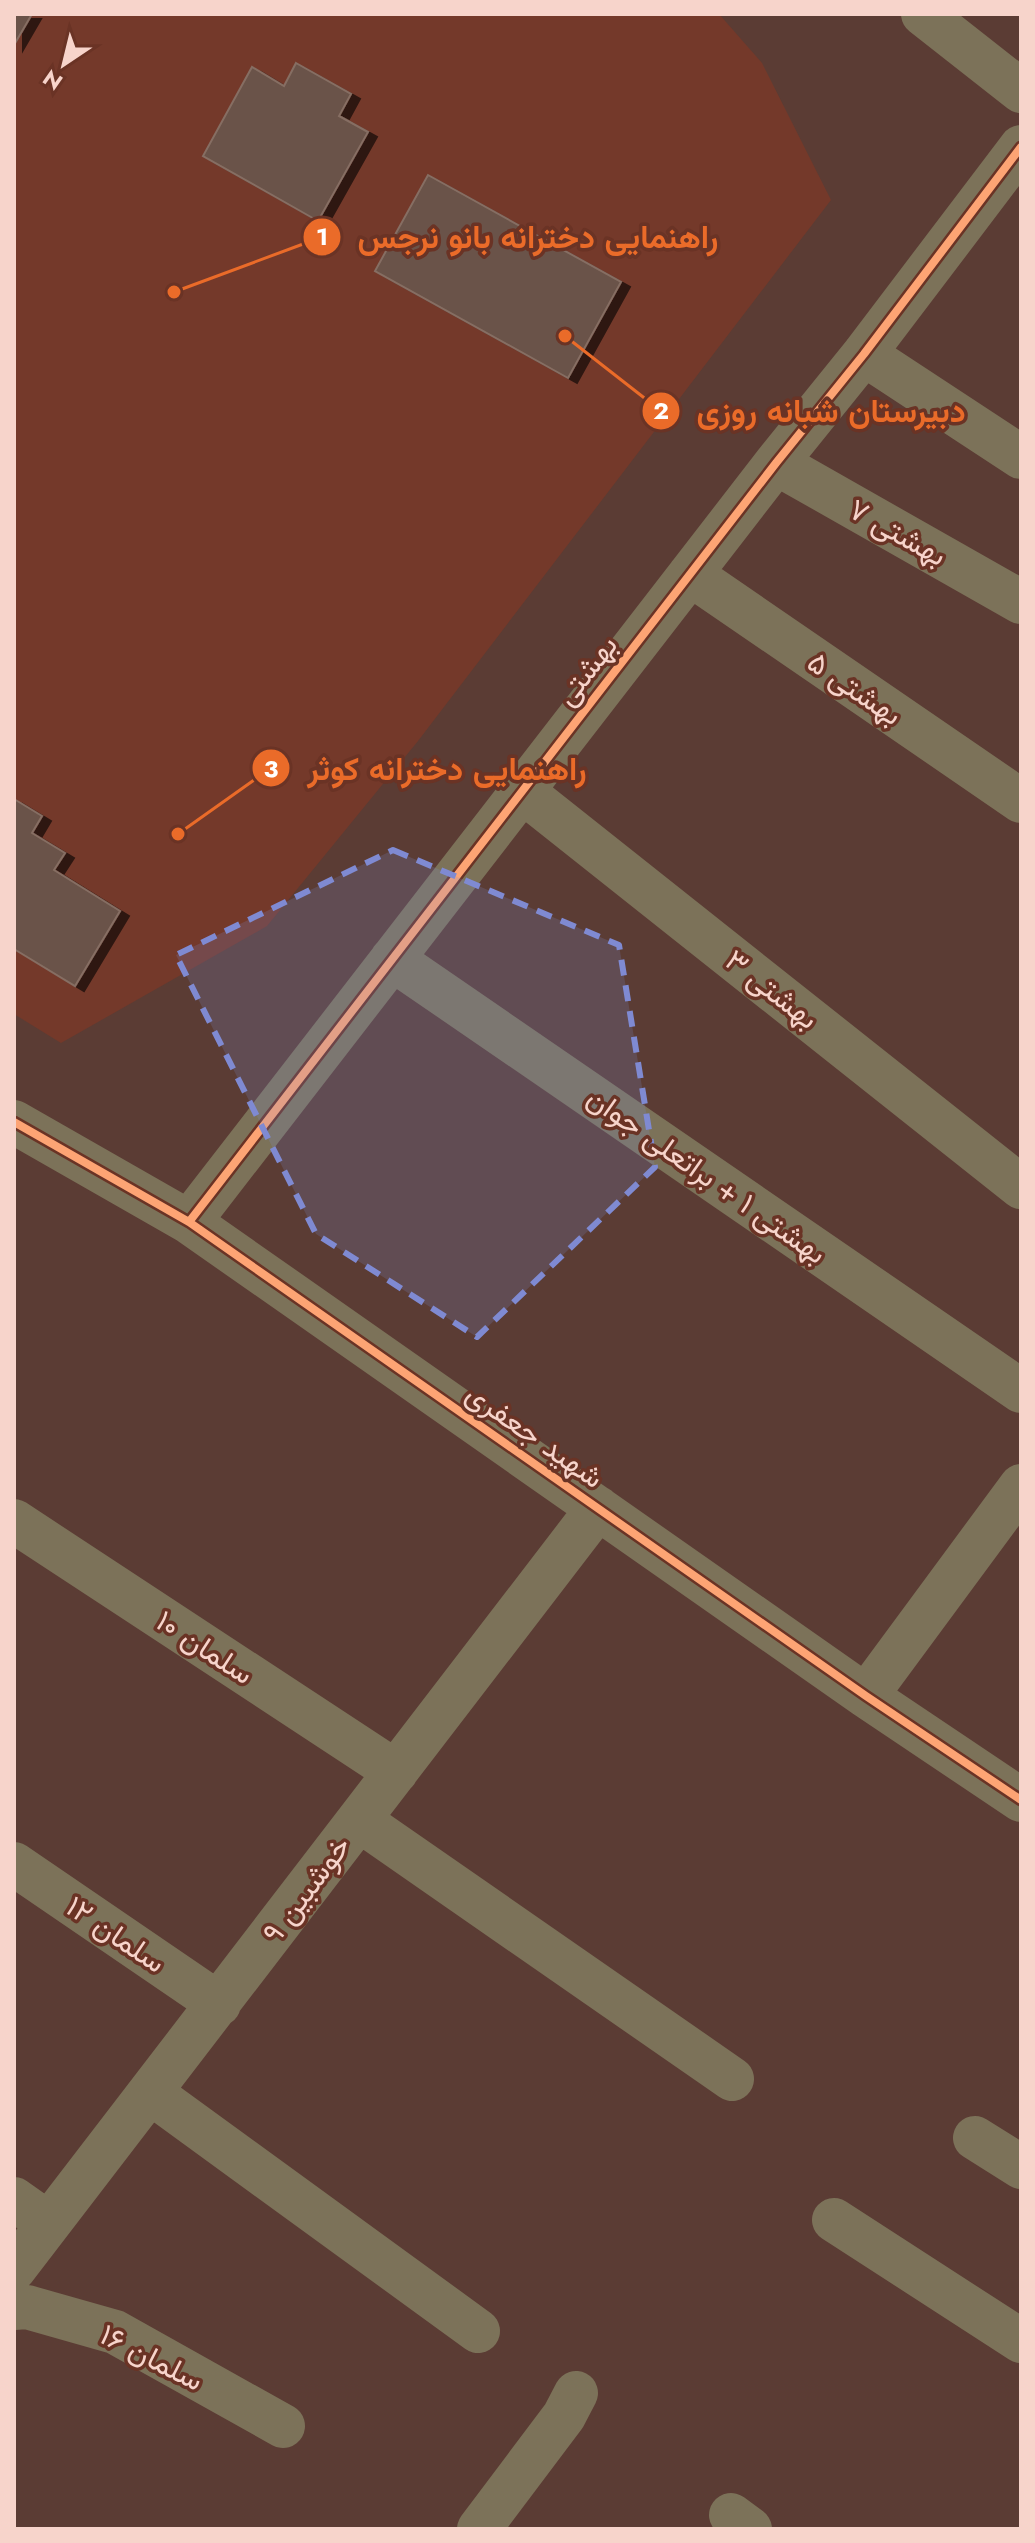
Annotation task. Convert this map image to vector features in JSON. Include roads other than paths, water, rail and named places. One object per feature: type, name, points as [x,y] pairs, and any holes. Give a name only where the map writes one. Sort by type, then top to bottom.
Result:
[{"type":"street","points":[[923,14],[1021,91]]},
{"type":"street","name":"بهشتی","points":[[189,1222],[776,463],[864,354],[1021,147]]},
{"type":"street","points":[[864,354],[1021,457]]},
{"type":"street","name":"بهشتی ۷","points":[[776,463],[1021,602]]},
{"type":"street","name":"بهشتی ۵","points":[[690,574],[1021,801]]},
{"type":"street","name":"بهشتی ۳","points":[[522,791],[1021,1187]]},
{"type":"street","name":"بهشتی ۱ + براتعلی جوان","points":[[392,959],[1021,1391]]},
{"type":"street","name":"شهید جعفری","points":[[14,1122],[189,1222],[866,1696],[1021,1800]]},
{"type":"street","points":[[866,1696],[1021,1486]]},
{"type":"street","name":"خوشبین ۹","points":[[14,2269],[31,2211],[151,2093],[598,1508]]},
{"type":"street","name":"سلمان ۱۰","points":[[14,1521],[396,1772]]},
{"type":"street","points":[[359,1820],[732,2079]]},
{"type":"street","name":"سلمان ۱۲","points":[[14,1864],[219,2004]]},
{"type":"street","points":[[151,2093],[478,2331]]},
{"type":"street","points":[[975,2138],[1021,2167]]},
{"type":"street","points":[[834,2220],[1021,2341]]},
{"type":"street","name":"سلمان ۱۶","points":[[14,2308],[27,2307],[115,2332],[283,2426]]},
{"type":"street","points":[[479,2529],[564,2416],[576,2393]]},
{"type":"place","name":"راهنمایی دخترانه بانو نرجس","points":[[174,292]]},
{"type":"place","name":"دبیرستان شبانه روزی","points":[[565,336]]},
{"type":"place","name":"راهنمایی دخترانه کوثر","points":[[178,834]]}]
